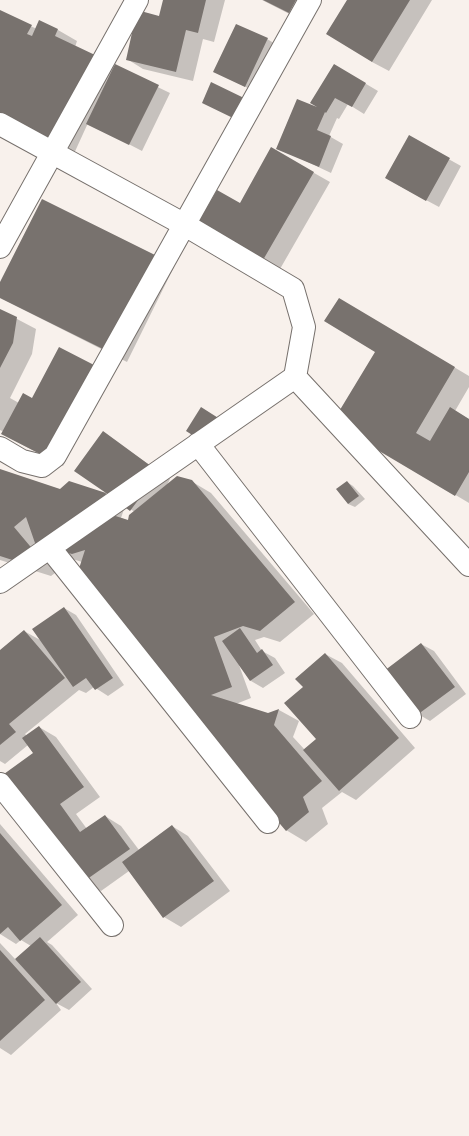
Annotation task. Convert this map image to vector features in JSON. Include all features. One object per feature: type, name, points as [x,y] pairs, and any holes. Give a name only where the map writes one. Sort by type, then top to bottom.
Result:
[{"type":"street","points":[[0,247],[137,0]]},
{"type":"street","points":[[0,448],[22,460],[42,466],[55,456],[310,0]]},
{"type":"street","points":[[0,124],[186,224],[293,289],[304,327],[295,376],[50,548],[3,576]]},
{"type":"street","points":[[295,376],[469,566]]},
{"type":"street","points":[[198,444],[410,717]]},
{"type":"street","points":[[50,548],[268,822]]},
{"type":"street","points":[[0,784],[112,925]]},
{"type":"building","points":[[163,0],[206,0],[198,33],[186,30],[176,72],[126,60],[137,10],[159,16]]},
{"type":"building","points":[[263,0],[296,0],[289,13]]},
{"type":"building","points":[[347,0],[410,0],[372,62],[326,34]]},
{"type":"building","points":[[0,10],[32,25],[27,34],[32,36],[39,20],[58,29],[55,36],[95,55],[53,147],[0,123]]},
{"type":"building","points":[[236,24],[268,38],[245,87],[213,72]]},
{"type":"building","points":[[115,64],[159,85],[129,145],[86,124]]},
{"type":"building","points":[[334,64],[366,83],[352,107],[335,98],[326,113],[325,112],[317,130],[331,136],[319,167],[276,149],[297,99],[317,107],[310,103]]},
{"type":"building","points":[[211,82],[244,98],[235,119],[202,103]]},
{"type":"building","points":[[409,135],[450,158],[426,201],[385,178]]},
{"type":"building","points":[[271,147],[314,172],[263,260],[198,223],[217,190],[240,203]]},
{"type":"building","points":[[42,199],[155,255],[107,351],[0,298],[0,282]]},
{"type":"building","points":[[339,298],[455,367],[416,433],[430,441],[450,407],[469,419],[469,472],[455,496],[332,423],[375,352],[324,321]]},
{"type":"building","points":[[0,309],[17,317],[13,343],[0,368]]},
{"type":"building","points":[[59,347],[94,365],[46,457],[1,434],[23,393],[32,398]]},
{"type":"building","points":[[201,407],[223,421],[208,445],[186,431]]},
{"type":"building","points":[[103,431],[159,472],[130,511],[74,471]]},
{"type":"building","points":[[0,469],[60,489],[69,481],[106,493],[100,511],[128,520],[129,515],[177,476],[192,480],[295,602],[260,631],[243,626],[214,637],[232,687],[211,695],[268,713],[279,709],[274,725],[322,781],[303,797],[309,812],[286,831],[75,581],[85,550],[72,554],[35,543],[26,517],[14,527],[40,558],[31,566],[0,556]]},
{"type":"building","points":[[347,481],[359,496],[348,504],[336,489]]},
{"type":"building","points":[[64,607],[113,678],[95,690],[86,678],[73,687],[32,629]]},
{"type":"building","points":[[240,628],[257,653],[262,649],[273,665],[250,681],[222,641]]},
{"type":"building","points":[[24,630],[65,678],[9,724],[16,732],[0,745],[0,650]]},
{"type":"building","points":[[421,643],[455,687],[417,715],[384,671]]},
{"type":"building","points":[[325,653],[399,738],[339,791],[303,750],[316,739],[284,703],[303,687],[295,679]]},
{"type":"building","points":[[39,726],[84,787],[60,804],[80,832],[105,815],[130,849],[83,882],[4,774],[33,753],[22,738]]},
{"type":"building","points":[[172,825],[214,881],[163,918],[122,862]]},
{"type":"building","points":[[0,833],[62,905],[20,941],[8,927],[0,934]]},
{"type":"building","points":[[40,937],[81,982],[56,1004],[15,959]]},
{"type":"building","points":[[0,950],[45,1000],[0,1041]]}]
